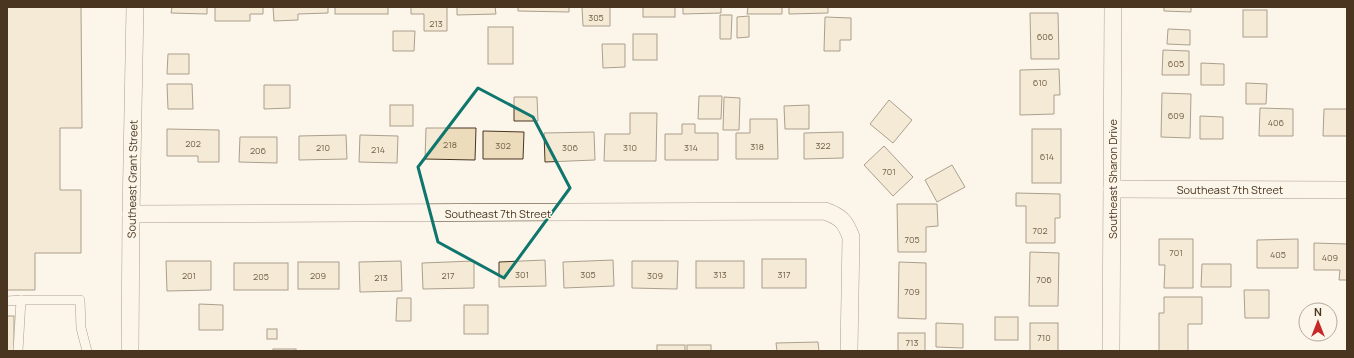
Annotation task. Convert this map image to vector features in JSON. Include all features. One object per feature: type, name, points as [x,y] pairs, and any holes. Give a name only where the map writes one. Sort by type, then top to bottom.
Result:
[{"type":"street","name":"Southeast Grant Street","points":[[130,351],[135,7]]},
{"type":"street","name":"Southeast Sharon Drive","points":[[1111,351],[1113,7]]},
{"type":"street","name":"Southeast 7th Street","points":[[1112,189],[1347,190]]},
{"type":"street","name":"Southeast 7th Street","points":[[131,214],[825,210],[837,215],[846,224],[851,237],[849,351]]},
{"type":"lane","points":[[18,351],[21,300]]},
{"type":"lane","points":[[7,301],[80,300],[80,328],[87,351]]},
{"type":"highlighted area","points":[[478,88],[533,117],[570,188],[504,278],[438,242],[418,167]]},
{"type":"building","points":[[7,7],[81,7],[82,128],[60,128],[60,190],[81,190],[81,253],[35,253],[35,290],[7,290]]},
{"type":"building","points":[[172,7],[207,7],[207,14],[171,13]]},
{"type":"building","points":[[215,7],[263,7],[263,14],[250,14],[250,21],[215,21]]},
{"type":"building","points":[[273,7],[328,7],[328,13],[298,14],[298,20],[274,21]]},
{"type":"building","points":[[335,7],[388,7],[388,14],[335,14]]},
{"type":"building","points":[[411,7],[447,7],[447,31],[424,31],[424,14],[411,14]]},
{"type":"building","points":[[457,7],[495,7],[496,14],[457,15]]},
{"type":"building","points":[[518,7],[569,7],[569,12],[518,11]]},
{"type":"building","points":[[582,7],[610,7],[610,26],[583,26]]},
{"type":"building","points":[[643,7],[675,7],[675,17],[643,17]]},
{"type":"building","points":[[683,7],[721,7],[721,13],[683,14]]},
{"type":"building","points":[[748,7],[782,7],[782,14],[747,14]]},
{"type":"building","points":[[789,7],[828,7],[828,13],[789,14]]},
{"type":"building","points":[[1164,7],[1191,7],[1191,12],[1164,11]]},
{"type":"building","points":[[1243,10],[1267,10],[1267,37],[1243,37]]},
{"type":"building","points":[[1030,13],[1058,13],[1059,59],[1031,59]]},
{"type":"building","points":[[720,15],[732,15],[731,39],[720,39]]},
{"type":"building","points":[[749,16],[749,37],[737,38],[737,17]]},
{"type":"building","points":[[825,17],[851,18],[851,40],[840,40],[840,51],[824,51]]},
{"type":"building","points":[[488,27],[513,27],[513,64],[488,64]]},
{"type":"building","points":[[1168,29],[1190,30],[1190,45],[1167,44]]},
{"type":"building","points":[[393,31],[415,31],[414,51],[393,51]]},
{"type":"building","points":[[633,34],[657,34],[657,60],[633,60]]},
{"type":"building","points":[[602,44],[625,44],[625,67],[603,68]]},
{"type":"building","points":[[1163,50],[1189,51],[1189,75],[1162,75]]},
{"type":"building","points":[[168,54],[189,54],[189,74],[167,74]]},
{"type":"building","points":[[1201,63],[1224,64],[1224,85],[1201,85]]},
{"type":"building","points":[[1059,69],[1060,95],[1054,95],[1054,114],[1020,115],[1020,70]]},
{"type":"building","points":[[1246,83],[1267,84],[1266,104],[1246,104]]},
{"type":"building","points":[[167,84],[192,84],[193,109],[168,109]]},
{"type":"building","points":[[264,85],[290,85],[290,108],[264,109]]},
{"type":"building","points":[[1162,93],[1191,94],[1190,138],[1161,137]]},
{"type":"building","points":[[699,96],[722,96],[721,119],[698,119]]},
{"type":"building","points":[[514,97],[537,97],[538,121],[514,121]]},
{"type":"building","points":[[724,97],[740,98],[739,130],[723,130]]},
{"type":"building","points":[[889,100],[912,120],[893,143],[870,124]]},
{"type":"building","points":[[390,105],[413,105],[413,126],[390,126]]},
{"type":"building","points":[[809,105],[809,129],[785,129],[784,106]]},
{"type":"building","points":[[1260,108],[1293,109],[1293,136],[1259,136]]},
{"type":"building","points":[[1324,109],[1347,109],[1347,136],[1323,136]]},
{"type":"building","points":[[630,113],[657,113],[656,161],[604,161],[605,134],[630,134]]},
{"type":"building","points":[[1200,116],[1223,117],[1223,139],[1200,139]]},
{"type":"building","points":[[750,119],[777,119],[778,159],[736,159],[736,133],[750,133]]},
{"type":"building","points":[[682,124],[695,124],[695,133],[718,133],[718,160],[665,160],[665,134],[682,134]]},
{"type":"building","points":[[426,128],[476,128],[475,160],[425,159]]},
{"type":"building","points":[[167,129],[219,130],[219,162],[198,162],[198,156],[167,156]]},
{"type":"building","points":[[1032,129],[1061,129],[1061,183],[1032,183]]},
{"type":"building","points":[[483,131],[524,132],[523,159],[483,159]]},
{"type":"building","points":[[594,132],[595,160],[545,162],[544,133]]},
{"type":"building","points":[[843,132],[843,158],[804,159],[804,133]]},
{"type":"building","points":[[346,135],[347,159],[299,160],[299,136]]},
{"type":"building","points":[[360,135],[398,136],[397,163],[359,162]]},
{"type":"building","points":[[240,137],[277,137],[277,163],[239,162]]},
{"type":"building","points":[[884,146],[913,177],[893,196],[864,165]]},
{"type":"building","points":[[952,165],[965,187],[937,202],[925,180]]},
{"type":"building","points":[[1016,193],[1060,194],[1060,218],[1055,218],[1055,243],[1026,243],[1026,206],[1016,206]]},
{"type":"building","points":[[897,204],[937,204],[938,226],[926,227],[926,252],[898,252]]},
{"type":"building","points":[[1159,239],[1193,239],[1193,288],[1164,288],[1165,265],[1159,265]]},
{"type":"building","points":[[1298,239],[1298,268],[1257,268],[1257,240]]},
{"type":"building","points":[[1314,243],[1347,244],[1347,280],[1339,280],[1340,270],[1314,270]]},
{"type":"building","points":[[1030,252],[1059,253],[1058,306],[1029,306]]},
{"type":"building","points":[[762,259],[806,259],[806,288],[762,288]]},
{"type":"building","points":[[545,260],[546,286],[499,287],[499,262]]},
{"type":"building","points":[[613,260],[614,286],[564,288],[563,262]]},
{"type":"building","points":[[166,261],[211,261],[211,290],[167,291]]},
{"type":"building","points":[[401,261],[402,291],[360,292],[359,262]]},
{"type":"building","points":[[474,261],[474,288],[423,289],[422,263]]},
{"type":"building","points":[[632,261],[678,261],[677,289],[632,288]]},
{"type":"building","points":[[696,261],[744,261],[744,288],[696,288]]},
{"type":"building","points":[[298,262],[339,262],[339,289],[298,289]]},
{"type":"building","points":[[899,262],[926,263],[926,319],[898,318]]},
{"type":"building","points":[[234,263],[288,263],[288,290],[234,290]]},
{"type":"building","points":[[1202,264],[1231,264],[1231,287],[1201,287]]},
{"type":"building","points":[[1244,290],[1269,290],[1269,318],[1245,318]]},
{"type":"building","points":[[1164,297],[1202,297],[1202,324],[1188,324],[1188,351],[1159,351],[1159,313],[1164,313]]},
{"type":"building","points":[[397,298],[411,298],[411,321],[396,321]]},
{"type":"building","points":[[199,304],[223,305],[223,330],[199,330]]},
{"type":"building","points":[[464,305],[488,305],[488,334],[464,334]]},
{"type":"building","points":[[7,316],[14,316],[14,351],[7,351]]},
{"type":"building","points":[[995,317],[1018,317],[1018,340],[995,340]]},
{"type":"building","points":[[936,323],[963,324],[963,348],[936,347]]},
{"type":"building","points":[[1030,323],[1058,323],[1058,351],[1030,351]]},
{"type":"building","points":[[267,329],[277,329],[277,339],[267,339]]},
{"type":"building","points":[[898,333],[925,333],[925,351],[898,351]]},
{"type":"building","points":[[818,342],[819,351],[777,351],[776,343]]},
{"type":"building","points":[[657,345],[685,345],[685,351],[657,351]]},
{"type":"building","points":[[687,345],[711,345],[711,351],[687,351]]},
{"type":"building","points":[[273,349],[296,349],[296,351],[273,351]]}]
